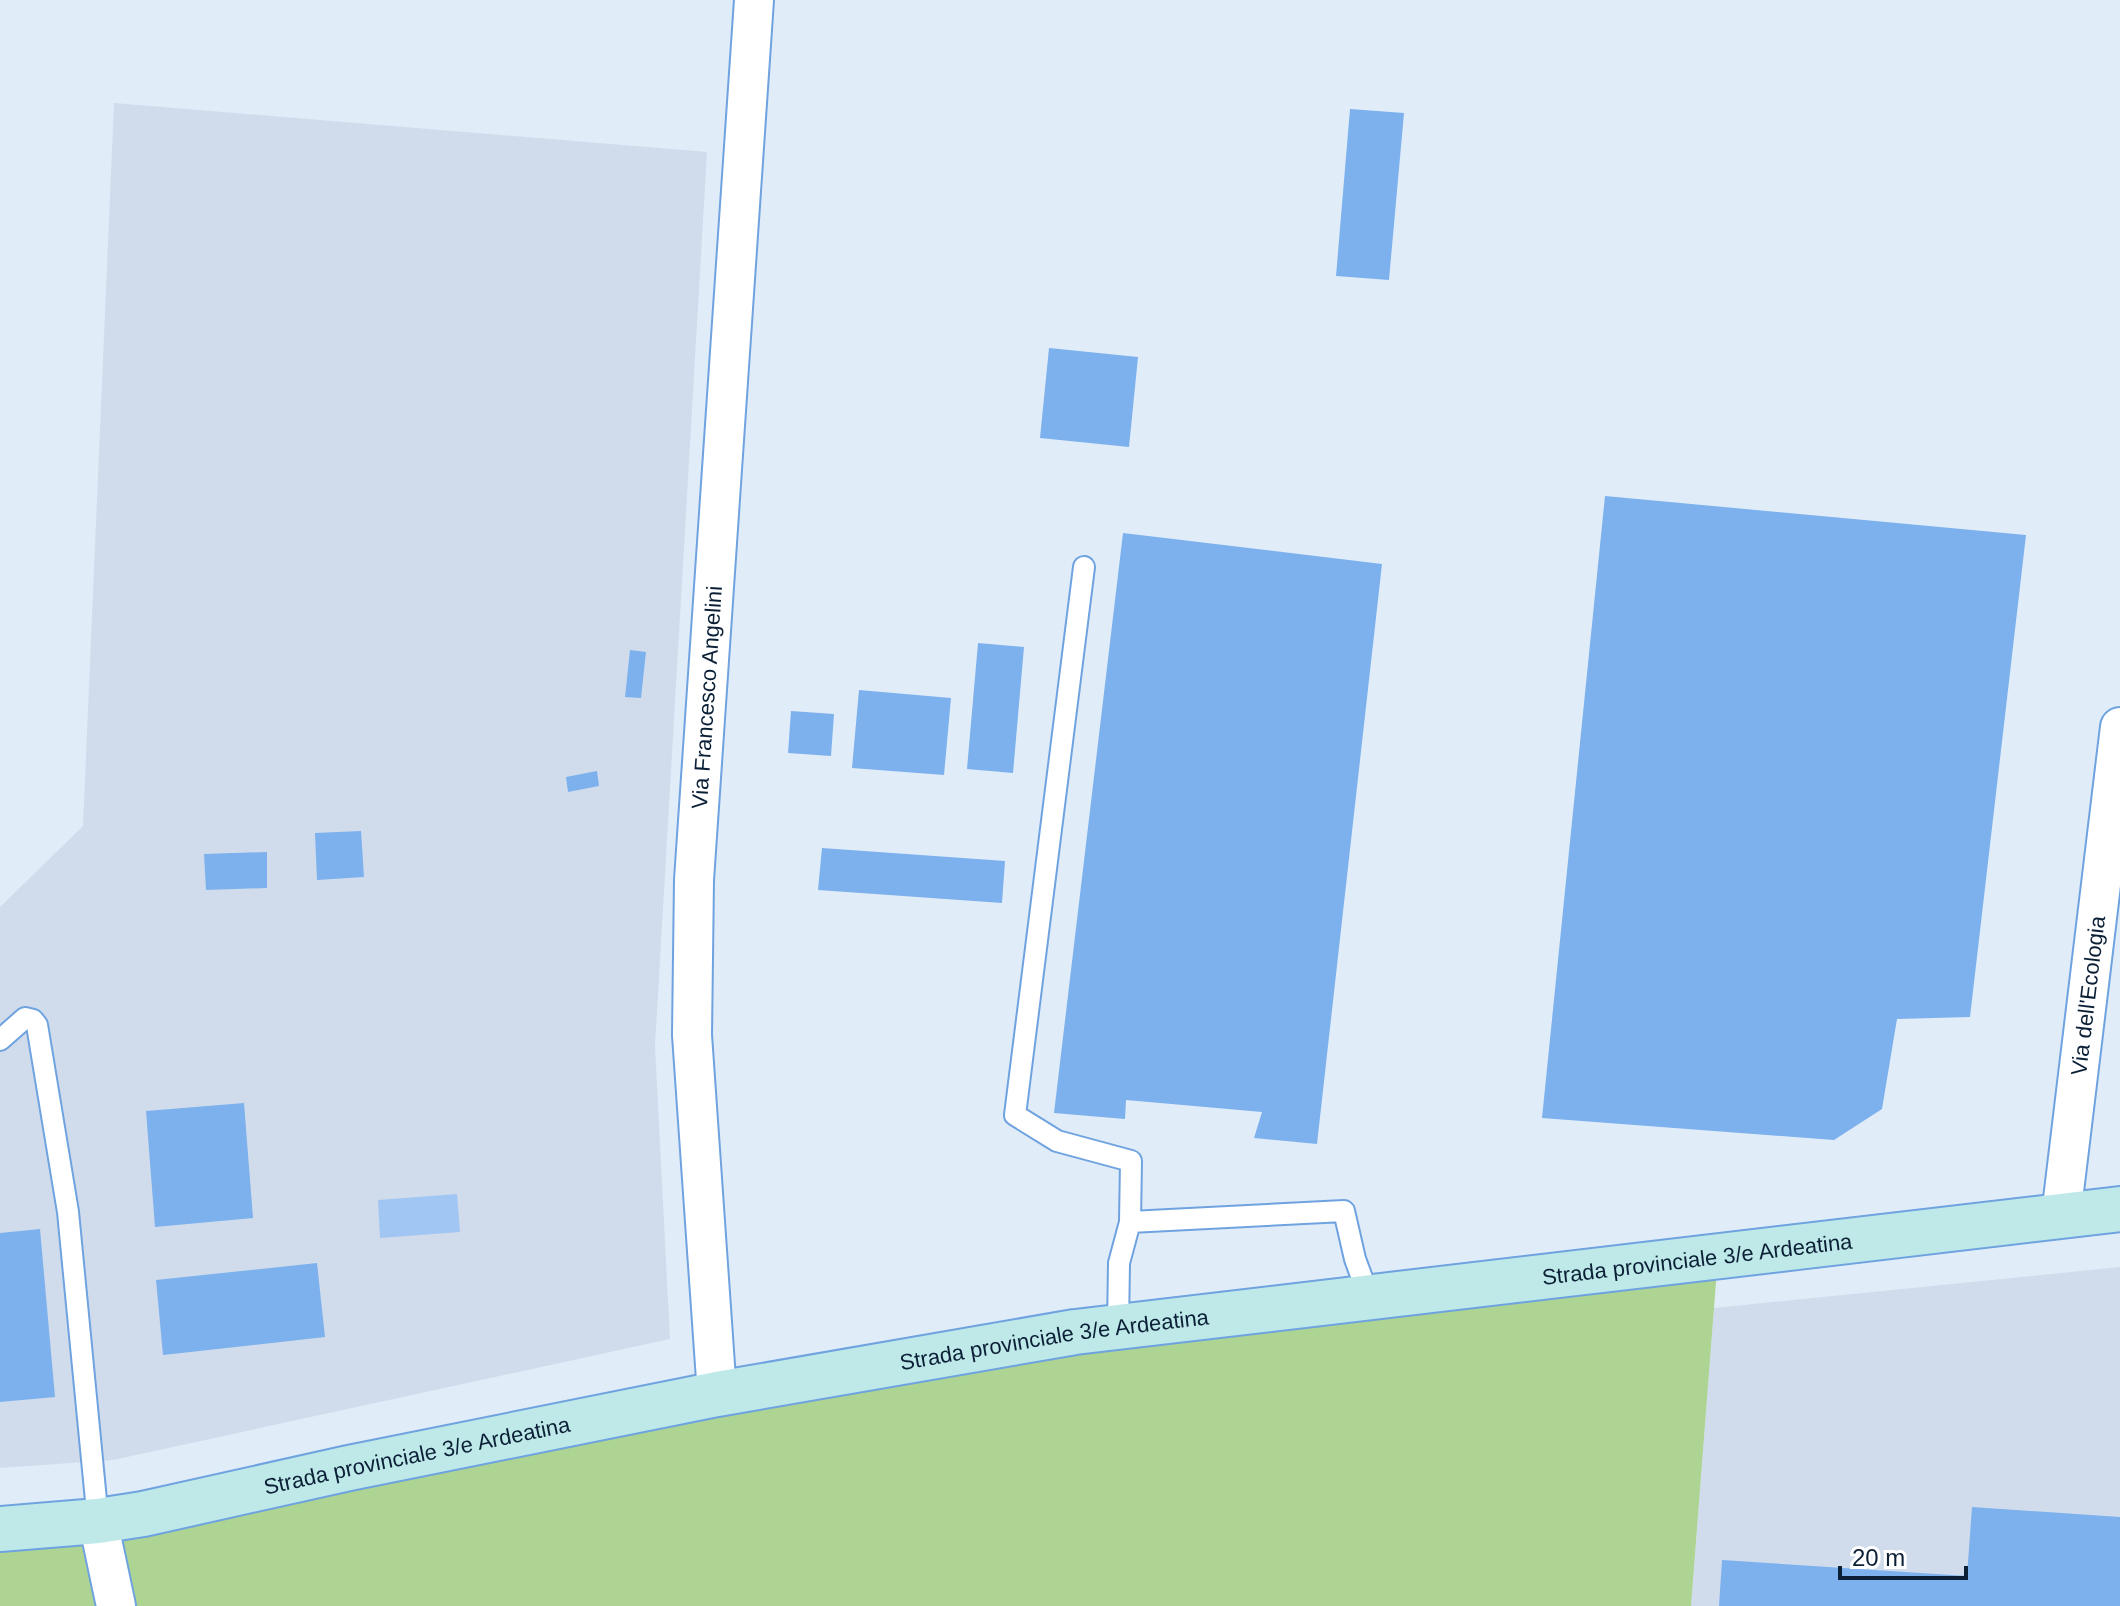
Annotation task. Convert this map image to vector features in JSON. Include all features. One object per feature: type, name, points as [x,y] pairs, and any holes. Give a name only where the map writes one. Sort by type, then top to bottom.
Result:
[{"type":"main road","name":"Strada provinciale 3/e Ardeatina","points":[[0,1529],[98,1521],[182,1506],[364,1465],[717,1394],[1118,1326],[2120,1209]]},
{"type":"street","name":"Via Francesco Angelini","points":[[717,1394],[692,1035],[694,880],[754,0]]},
{"type":"street","name":"Via dell'Ecologia","points":[[2061,1216],[2120,727]]},
{"type":"street","points":[[98,1521],[116,1606]]},
{"type":"lane","points":[[1084,567],[1015,1115],[1057,1141],[1131,1161],[1130,1222],[1119,1263],[1118,1326]]},
{"type":"lane","points":[[0,1040],[25,1018],[37,1025],[68,1212],[98,1521]]},
{"type":"lane","points":[[1130,1222],[1344,1211],[1355,1259],[1369,1297]]},
{"type":"shaded area","points":[[114,103],[707,152],[655,1046],[670,1339],[113,1460],[0,1468],[0,907],[83,826]]},
{"type":"shaded area","points":[[2120,1267],[2120,1606],[1691,1606],[1714,1308]]},
{"type":"green space","points":[[1718,1256],[1691,1606],[0,1606],[0,1529],[717,1394]]},
{"type":"water","points":[[457,1194],[460,1232],[380,1238],[378,1200]]},
{"type":"building","points":[[1350,109],[1404,113],[1389,280],[1336,276]]},
{"type":"building","points":[[1049,348],[1138,357],[1129,447],[1040,438]]},
{"type":"building","points":[[1605,496],[2026,535],[1970,1017],[1897,1019],[1882,1109],[1834,1140],[1542,1118]]},
{"type":"building","points":[[1123,533],[1382,564],[1317,1144],[1254,1138],[1262,1112],[1126,1100],[1125,1119],[1054,1113]]},
{"type":"building","points":[[978,643],[1024,647],[1013,773],[967,769]]},
{"type":"building","points":[[630,650],[646,652],[641,698],[625,697]]},
{"type":"building","points":[[859,690],[951,698],[944,775],[852,768]]},
{"type":"building","points":[[791,711],[834,714],[831,756],[788,753]]},
{"type":"building","points":[[597,771],[599,786],[568,792],[566,777]]},
{"type":"building","points":[[361,831],[364,877],[317,880],[315,833]]},
{"type":"building","points":[[822,848],[1005,861],[1002,903],[818,890]]},
{"type":"building","points":[[267,852],[267,888],[206,890],[204,854]]},
{"type":"building","points":[[244,1103],[253,1218],[155,1227],[146,1111]]},
{"type":"building","points":[[40,1229],[55,1397],[0,1402],[0,1233]]},
{"type":"building","points":[[317,1263],[325,1337],[163,1355],[156,1280]]},
{"type":"building","points":[[1972,1507],[2120,1517],[2120,1606],[1719,1606],[1722,1560],[1967,1576]]}]
